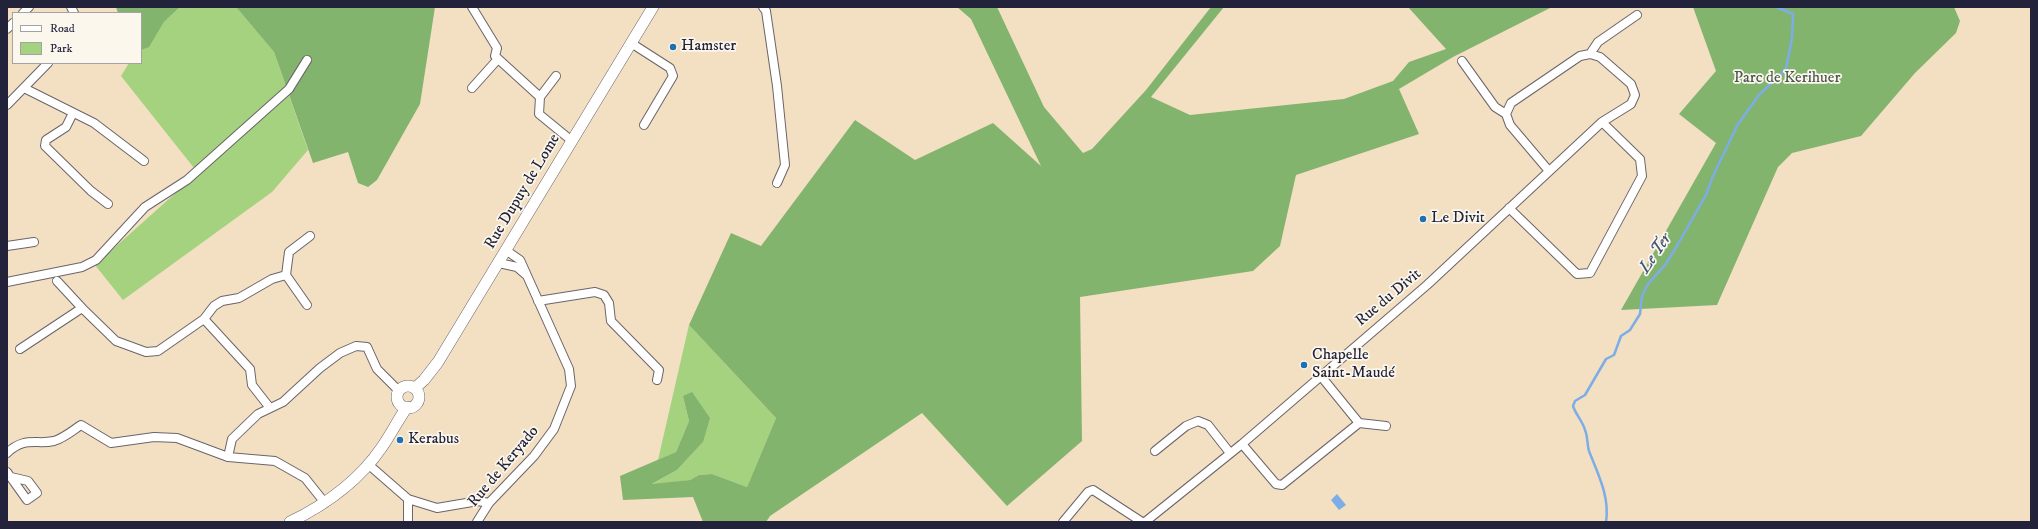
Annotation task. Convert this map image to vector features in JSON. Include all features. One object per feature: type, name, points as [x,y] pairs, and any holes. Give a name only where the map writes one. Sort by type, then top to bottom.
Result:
[{"type":"street","points":[[472,7],[497,48],[495,56],[540,96]]},
{"type":"street","name":"Rue Dupuy de Lome","points":[[415,388],[424,380],[438,362],[507,251],[653,7]]},
{"type":"street","points":[[763,7],[766,11],[777,86],[785,165],[777,183]]},
{"type":"street","points":[[1506,114],[1511,103],[1580,56],[1590,54],[1598,42],[1637,15]]},
{"type":"street","points":[[631,43],[670,68],[673,76],[644,125]]},
{"type":"street","name":"Rue du Divit","points":[[1145,522],[1242,444],[1320,375],[1427,285],[1602,122],[1631,104],[1635,95],[1631,84],[1600,57],[1590,54]]},
{"type":"street","points":[[472,88],[498,59]]},
{"type":"street","points":[[7,282],[82,267],[96,260],[144,207],[187,180],[290,89],[307,60]]},
{"type":"street","points":[[1462,61],[1495,107],[1506,114],[1510,125],[1549,171]]},
{"type":"street","points":[[7,106],[47,64]]},
{"type":"street","points":[[556,76],[540,96],[539,114],[572,141]]},
{"type":"street","points":[[24,88],[73,114],[94,123],[144,161]]},
{"type":"street","points":[[73,114],[66,127],[46,140],[45,146],[91,191],[108,204]]},
{"type":"street","points":[[1509,208],[1577,274],[1590,273],[1642,176],[1640,159],[1602,122]]},
{"type":"street","points":[[307,305],[286,275],[289,252],[310,236]]},
{"type":"street","points":[[7,246],[34,242]]},
{"type":"street","name":"Rue de Keryado","points":[[477,522],[489,503],[534,456],[554,429],[570,386],[569,369],[520,260],[507,251]]},
{"type":"street","points":[[499,263],[517,267],[526,275]]},
{"type":"street","points":[[57,281],[116,341],[146,352],[158,351],[204,319],[214,306],[222,301],[239,298],[272,279],[286,275]]},
{"type":"street","points":[[538,301],[595,292],[604,295],[609,303],[611,321],[659,370],[657,380]]},
{"type":"street","points":[[20,349],[82,308]]},
{"type":"street","points":[[204,319],[250,369],[252,385],[270,408]]},
{"type":"street","points":[[228,457],[232,439],[258,414],[283,402],[320,368],[340,353],[356,346],[367,347],[377,369],[399,392],[399,402],[407,407],[414,406],[418,401],[419,394],[415,388],[404,387],[399,392]]},
{"type":"street","points":[[1320,375],[1359,422],[1386,426]]},
{"type":"street","points":[[290,522],[325,503],[348,487],[369,465],[383,446],[407,407]]},
{"type":"street","points":[[1155,452],[1186,426],[1198,421],[1208,426],[1230,453]]},
{"type":"street","points":[[1242,444],[1276,484],[1282,485],[1359,422]]},
{"type":"street","points":[[7,453],[24,443],[53,441],[63,438],[81,425],[111,443],[154,437],[177,438],[228,457],[275,461],[305,478],[325,503]]},
{"type":"street","points":[[369,465],[408,499],[437,508],[478,501],[489,503]]},
{"type":"street","points":[[1063,522],[1088,492],[1093,490],[1142,522]]},
{"type":"street","points":[[408,499],[408,522]]},
{"type":"green space","points":[[116,7],[180,7],[164,22],[149,47],[142,50],[142,12],[118,12]]},
{"type":"green space","points":[[180,7],[236,7],[274,52],[308,150],[272,192],[123,300],[95,265],[198,173],[121,76],[128,64],[142,64],[142,50],[149,46],[164,22]]},
{"type":"green space","points":[[236,7],[435,7],[420,104],[377,180],[368,187],[358,183],[348,152],[313,163],[274,52]]},
{"type":"green space","points":[[957,7],[997,7],[1044,107],[1083,153],[1092,149],[1146,90],[1211,7],[1224,7],[1151,97],[1190,115],[1344,99],[1393,81],[1409,62],[1446,49],[1408,7],[1552,7],[1453,57],[1399,89],[1419,134],[1296,175],[1280,246],[1253,271],[1080,297],[1082,441],[1007,506],[922,413],[770,516],[766,522],[703,522],[693,497],[623,500],[620,476],[676,452],[689,421],[683,396],[692,392],[710,418],[703,442],[677,470],[652,484],[690,480],[699,475],[712,474],[747,487],[776,418],[689,325],[731,233],[761,246],[855,120],[915,160],[993,123],[1041,166],[971,19]]},
{"type":"green space","name":"Parc de Kerihuer","points":[[1693,7],[1954,7],[1960,21],[1956,33],[1915,73],[1861,136],[1792,153],[1778,167],[1717,305],[1621,310],[1716,143],[1679,114],[1716,71]]},
{"type":"green space","points":[[689,325],[776,418],[747,487],[712,474],[699,475],[690,480],[651,485],[677,470],[703,442],[683,396],[689,421],[676,452],[658,460]]},
{"type":"water","points":[[1337,494],[1346,505],[1339,510],[1331,500]]},
{"type":"waterway","name":"Le Ter","points":[[1606,522],[1607,513],[1605,495],[1589,451],[1587,435],[1573,406],[1575,401],[1585,395],[1606,359],[1614,355],[1621,336],[1630,330],[1640,314],[1642,296],[1648,284],[1665,265],[1706,195],[1713,176],[1738,124],[1759,95],[1786,69],[1792,38],[1793,14],[1776,7]]},
{"type":"place","name":"Hamster","points":[[673,47]]},
{"type":"place","name":"Le Divit","points":[[1423,219]]},
{"type":"place","name":"Chapelle Saint-Maudé","points":[[1304,365]]},
{"type":"place","name":"Kerabus","points":[[400,440]]}]
